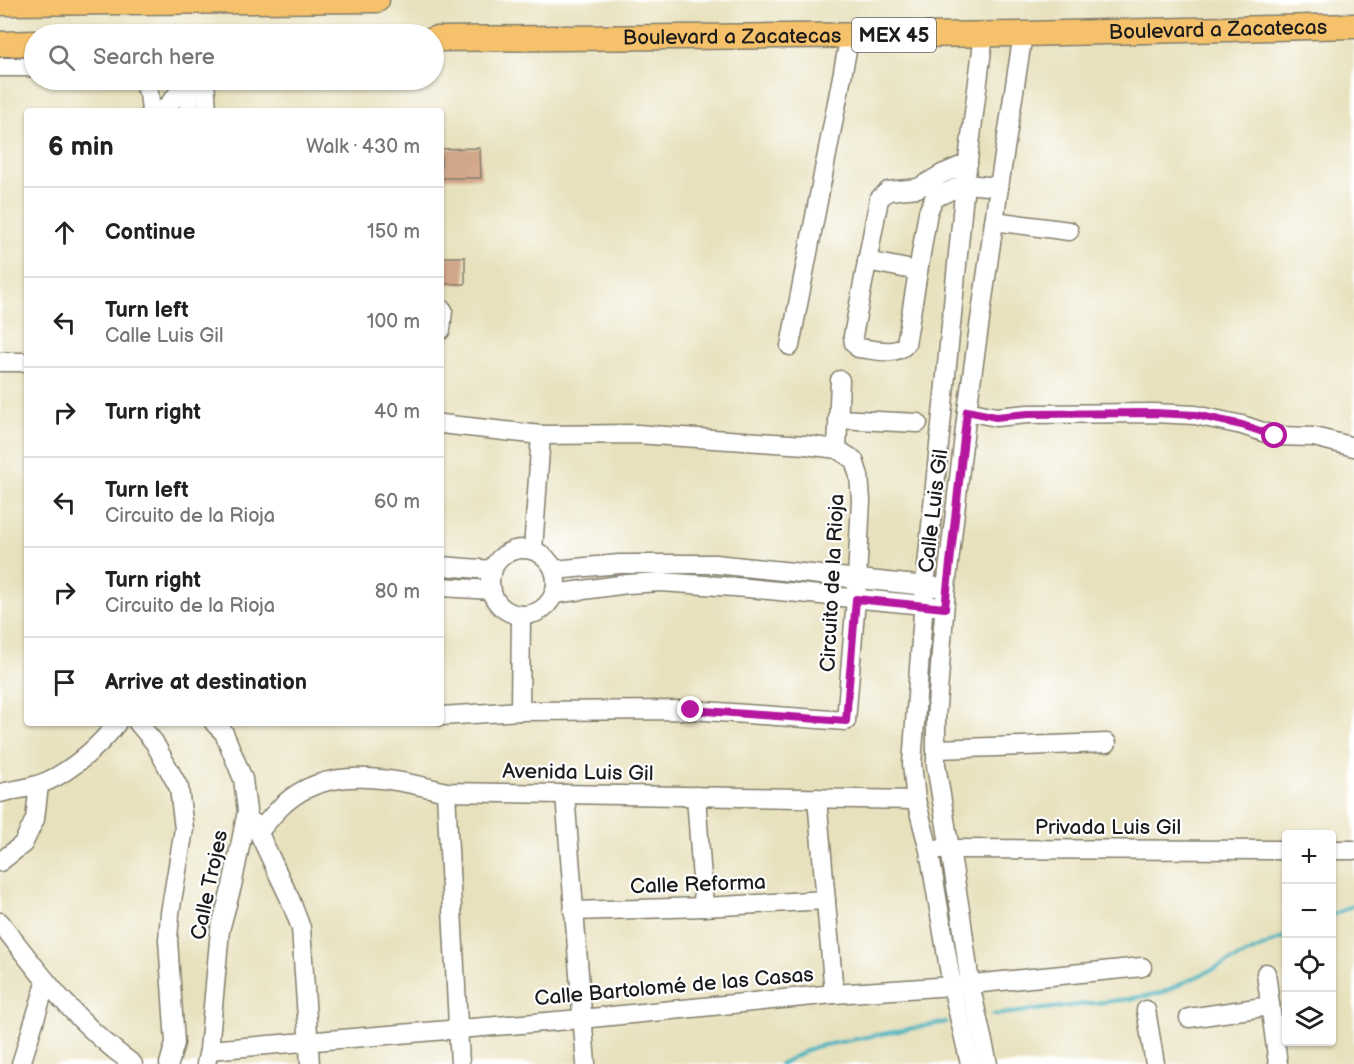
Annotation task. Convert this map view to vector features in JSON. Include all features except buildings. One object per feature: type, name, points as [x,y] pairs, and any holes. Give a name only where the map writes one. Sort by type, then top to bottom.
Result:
[{"type":"main road","points":[[0,3],[377,0]]},
{"type":"main road","name":"Boulevard a Zacatecas","points":[[444,39],[1023,34],[1354,26]]},
{"type":"main road","points":[[0,44],[24,43]]},
{"type":"street","name":"Calle Luis Gil","points":[[970,1064],[952,986],[929,850],[916,800],[912,764],[923,605],[965,184],[984,34]]},
{"type":"street","name":"Calle Luis Gil","points":[[988,1064],[970,984],[936,765],[936,719],[946,588],[967,411],[1023,34]]},
{"type":"street","points":[[790,346],[850,36]]},
{"type":"street","points":[[0,67],[24,67]]},
{"type":"street","points":[[147,90],[151,108]]},
{"type":"street","points":[[166,108],[183,90]]},
{"type":"street","points":[[189,108],[192,90]]},
{"type":"street","points":[[198,90],[206,108]]},
{"type":"street","points":[[968,163],[918,188],[888,190],[879,199],[853,336],[858,348],[895,352],[901,350],[906,344],[927,212],[934,198],[965,184],[999,187]]},
{"type":"street","points":[[994,221],[1069,231]]},
{"type":"street","points":[[867,261],[918,271]]},
{"type":"street","points":[[0,362],[24,362]]},
{"type":"street","points":[[444,424],[541,435],[636,434],[837,449],[840,380]]},
{"type":"street","points":[[967,411],[996,417],[1028,414],[1196,415],[1242,425],[1275,436],[1314,437],[1354,447]]},
{"type":"street","points":[[838,419],[918,423]]},
{"type":"street","points":[[533,550],[541,435]]},
{"type":"street","name":"Circuito de la Rioja","points":[[444,716],[520,711],[691,710],[846,721],[861,500],[859,476],[854,460],[837,449]]},
{"type":"street","points":[[513,550],[533,550],[542,555],[554,570],[556,586],[554,594],[541,610],[521,615],[511,613],[496,600],[490,580],[493,570],[504,555],[513,550]]},
{"type":"street","points":[[554,570],[619,564],[715,564],[946,588]]},
{"type":"street","points":[[444,567],[493,570]]},
{"type":"street","points":[[554,594],[627,584],[661,582],[748,588],[945,608]]},
{"type":"street","points":[[444,587],[492,590]]},
{"type":"street","points":[[520,711],[521,615]]},
{"type":"street","points":[[0,793],[39,785],[66,770],[104,741],[115,726]]},
{"type":"street","points":[[141,726],[154,742],[179,788],[184,829],[170,913],[168,940],[175,1043],[169,1064]]},
{"type":"street","name":"Calle Trojes","points":[[207,1057],[220,930],[232,886],[247,811],[243,779],[224,733],[217,726]]},
{"type":"street","points":[[936,749],[1107,743]]},
{"type":"street","name":"Avenida Luis Gil","points":[[258,831],[284,803],[306,789],[322,783],[353,777],[380,778],[446,792],[916,800]]},
{"type":"street","points":[[0,862],[23,844],[35,819],[39,785]]},
{"type":"street","points":[[446,792],[460,1064]]},
{"type":"street","points":[[565,794],[586,1064]]},
{"type":"street","points":[[696,796],[704,907]]},
{"type":"street","points":[[817,798],[834,994]]},
{"type":"street","points":[[247,811],[290,899],[301,927],[310,1064]]},
{"type":"street","name":"Privada Luis Gil","points":[[929,850],[950,848],[1282,850]]},
{"type":"street","points":[[1336,850],[1354,850]]},
{"type":"street","name":"Calle Reforma","points":[[573,911],[826,900]]},
{"type":"street","points":[[0,922],[46,983],[109,1047],[133,1064]]},
{"type":"street","name":"Calle Bartolomé de las Casas","points":[[207,1057],[309,1041],[581,1019],[1142,967]]},
{"type":"street","points":[[1266,972],[1278,1064]]},
{"type":"street","points":[[21,1064],[46,983]]},
{"type":"street","points":[[1189,1018],[1270,1006]]},
{"type":"street","points":[[1146,1010],[1155,1064]]},
{"type":"waterway","points":[[1336,913],[1354,905]]},
{"type":"waterway","points":[[993,1015],[1161,993],[1282,938]]},
{"type":"waterway","points":[[780,1064],[814,1047],[946,1022]]},
{"type":"route","points":[[691,710],[846,721],[856,599],[945,608],[967,411],[996,417],[1028,414],[1196,415],[1242,425],[1275,436]]}]
